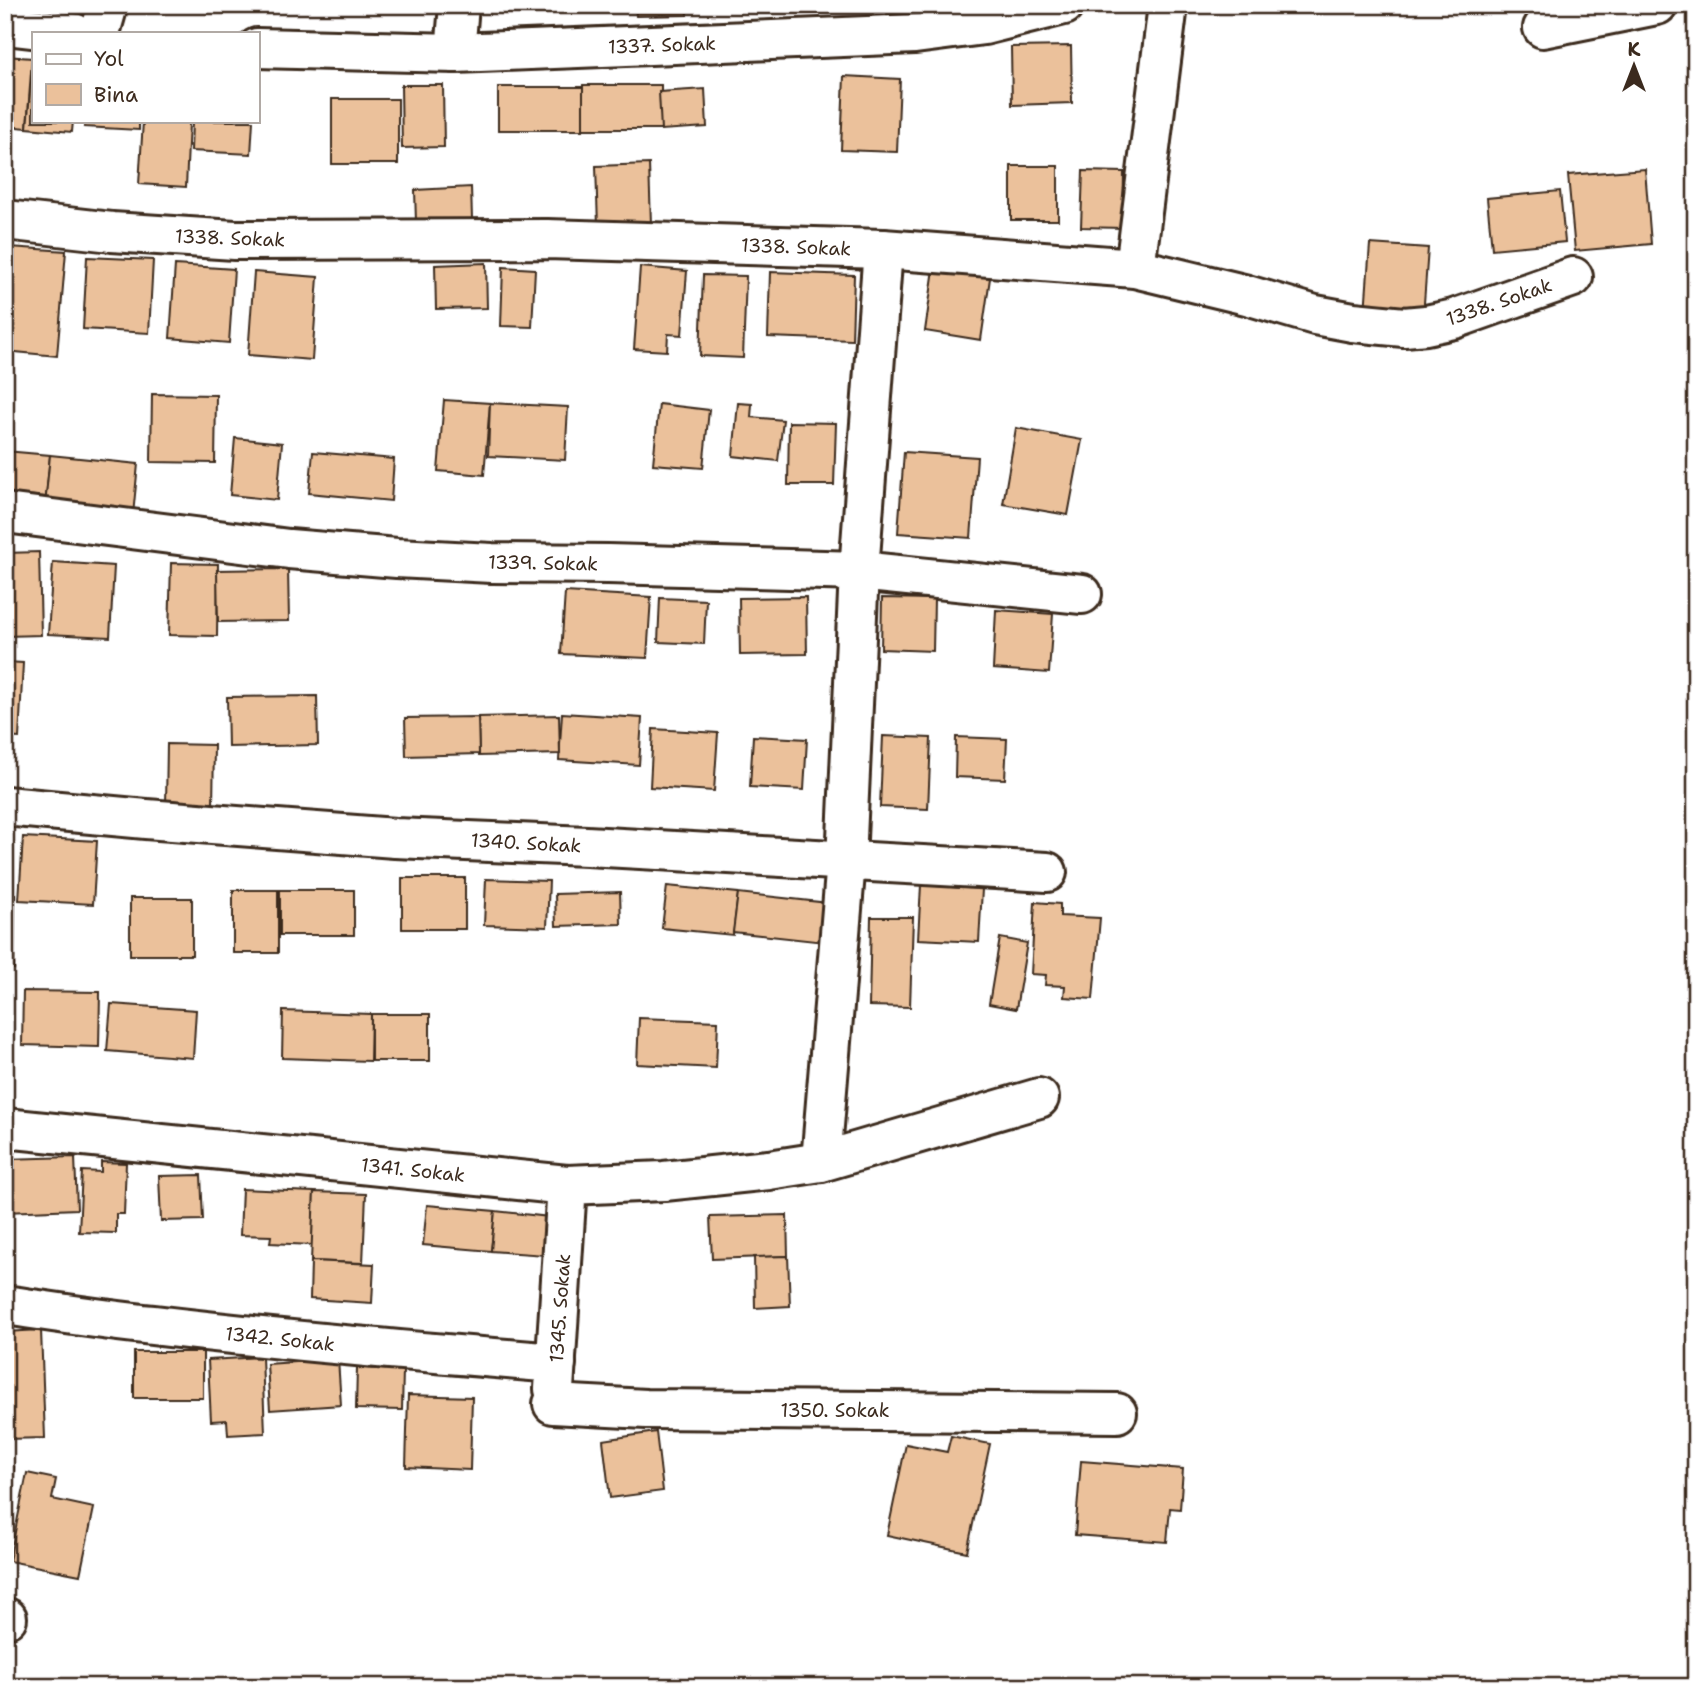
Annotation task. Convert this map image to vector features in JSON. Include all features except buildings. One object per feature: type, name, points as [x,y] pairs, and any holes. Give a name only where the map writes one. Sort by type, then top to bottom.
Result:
[{"type":"street","points":[[100,32],[108,5]]},
{"type":"street","points":[[455,53],[459,5]]},
{"type":"street","name":"1337. Sokak","points":[[259,48],[455,53],[915,34],[984,25],[1065,5]]},
{"type":"street","points":[[1135,268],[1168,5]]},
{"type":"street","points":[[1543,29],[1657,5]]},
{"type":"street","points":[[5,25],[65,32]]},
{"type":"street","name":"1338. Sokak","points":[[5,219],[112,232],[235,240],[547,239],[883,249],[1135,268],[1247,295],[1315,315],[1404,327],[1454,319],[1573,277]]},
{"type":"street","points":[[821,1162],[846,861],[859,571],[883,249]]},
{"type":"street","name":"1339. Sokak","points":[[5,513],[289,549],[397,558],[492,563],[859,571],[1082,594]]},
{"type":"street","name":"1340. Sokak","points":[[5,806],[395,838],[1047,873]]},
{"type":"street","name":"1341. Sokak","points":[[5,1128],[567,1185],[664,1181],[821,1162],[1039,1098]]},
{"type":"street","name":"1345. Sokak","points":[[552,1417],[567,1185]]},
{"type":"street","name":"1342. Sokak","points":[[5,1305],[237,1335],[556,1363]]},
{"type":"street","name":"1350. Sokak","points":[[552,1417],[646,1409],[1117,1413]]}]
